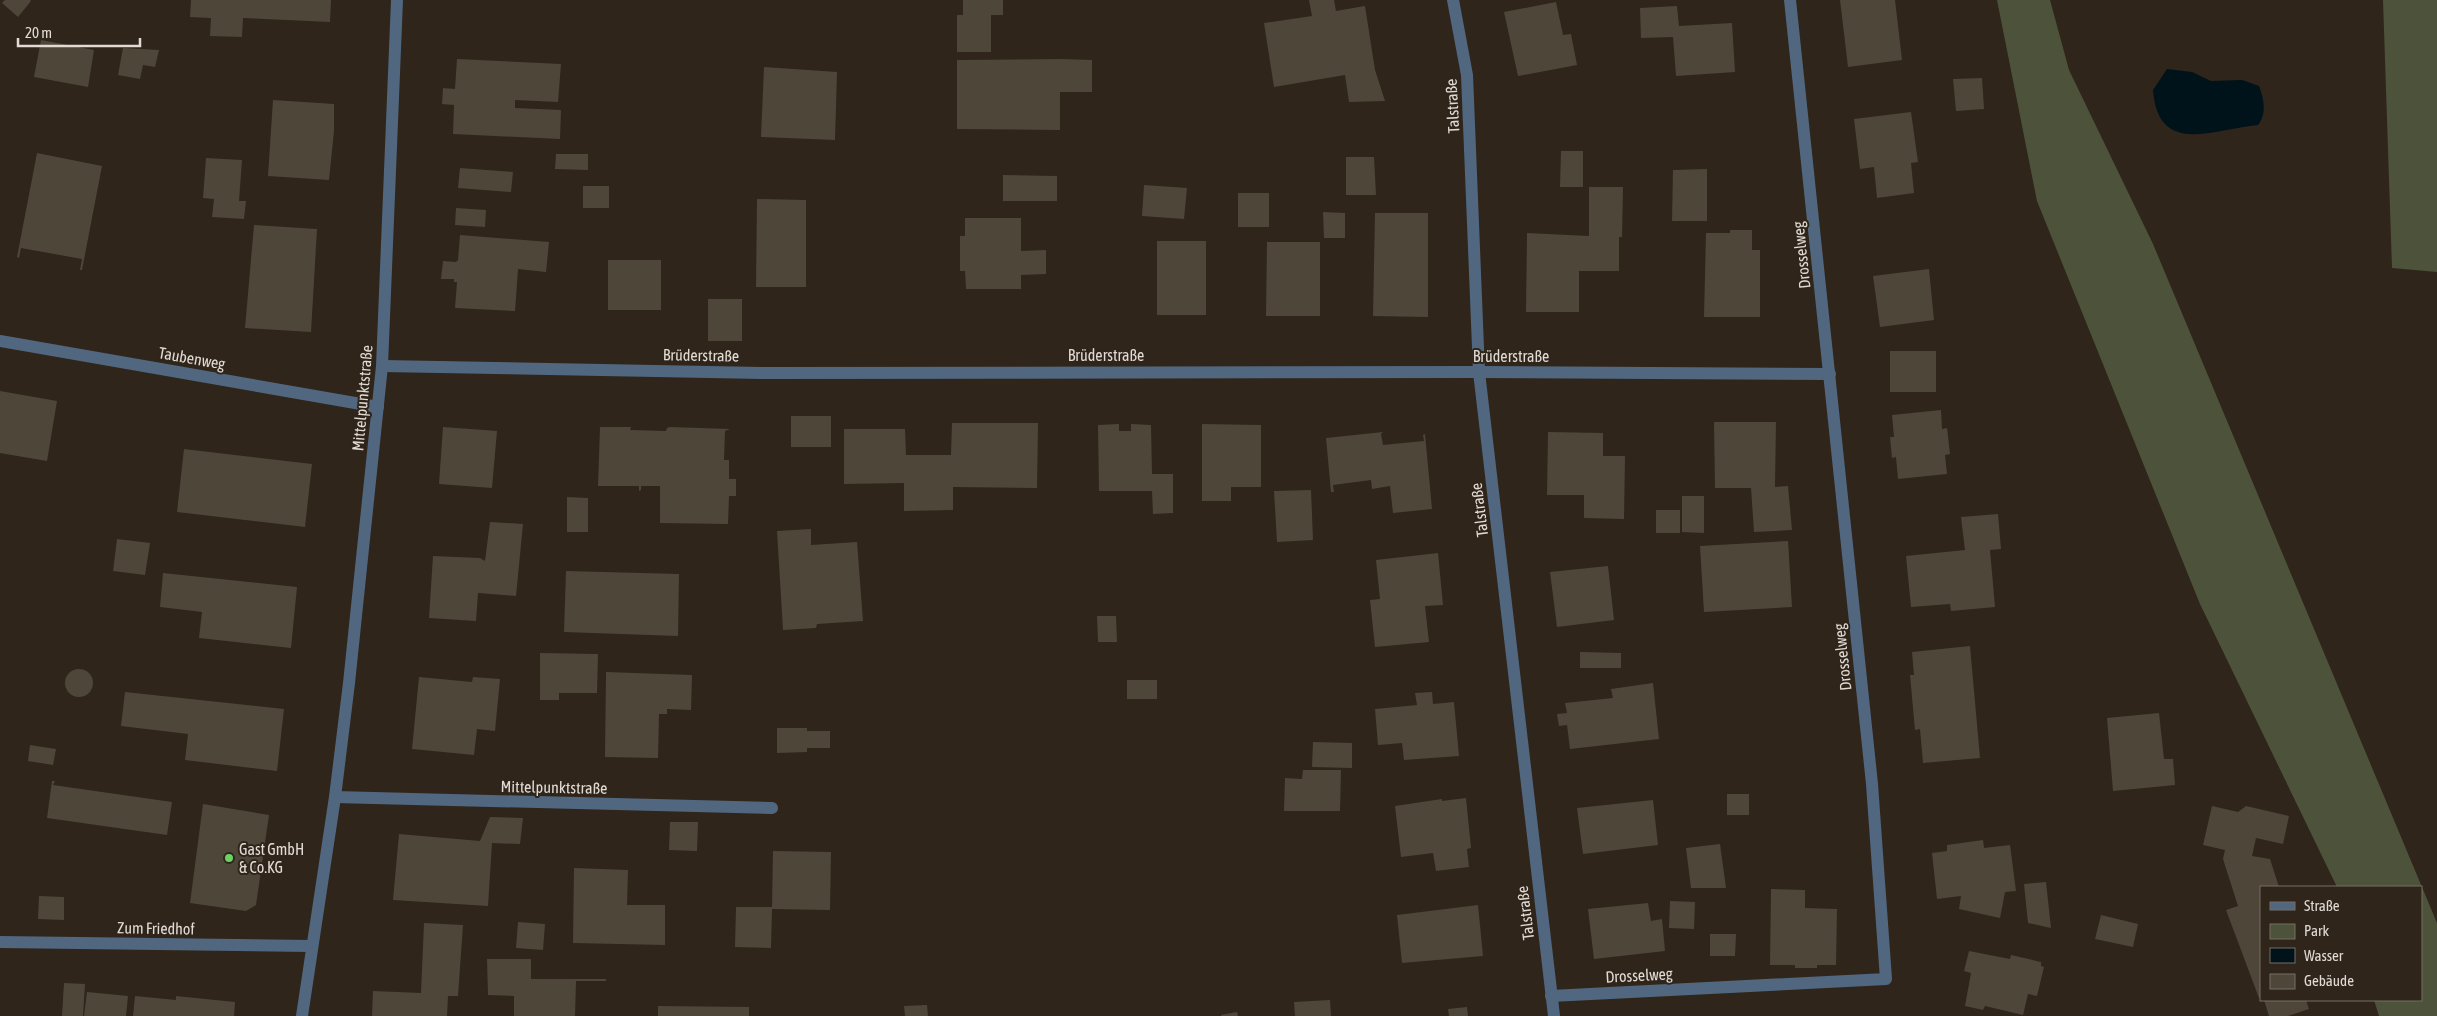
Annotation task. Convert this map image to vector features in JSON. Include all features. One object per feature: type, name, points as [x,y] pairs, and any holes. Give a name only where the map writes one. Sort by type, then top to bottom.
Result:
[{"type":"street","name":"Mittelpunktstraße","points":[[302,1016],[311,946],[335,797],[382,366],[397,0]]},
{"type":"street","name":"Talstraße","points":[[1453,0],[1467,75],[1479,372],[1554,1016]]},
{"type":"street","name":"Drosselweg","points":[[1551,996],[1886,979],[1872,784],[1790,0]]},
{"type":"street","name":"Taubenweg","points":[[0,341],[378,408]]},
{"type":"street","name":"Brüderstraße","points":[[382,366],[762,372],[1830,374]]},
{"type":"street","name":"Mittelpunktstraße","points":[[335,797],[772,808]]},
{"type":"street","name":"Zum Friedhof","points":[[0,942],[311,946]]},
{"type":"green space","points":[[1997,0],[2050,0],[2069,70],[2153,244],[2422,886],[2337,886],[2200,604],[2037,201]]},
{"type":"green space","points":[[2383,0],[2437,0],[2437,272],[2392,268]]},
{"type":"green space","points":[[2422,887],[2437,923],[2437,1016],[2379,1016],[2374,1001],[2422,1001]]},
{"type":"water","points":[[2167,69],[2192,72],[2211,81],[2242,80],[2259,86],[2264,106],[2261,121],[2258,125],[2207,133],[2191,134],[2177,132],[2165,124],[2157,111],[2153,90]]},
{"type":"building","points":[[5,0],[31,1],[18,17],[2,3]]},
{"type":"building","points":[[191,0],[331,0],[330,22],[243,18],[242,37],[210,36],[211,18],[190,17]]},
{"type":"building","points":[[963,0],[1003,0],[1003,15],[991,15],[991,52],[957,52],[957,15],[963,15]]},
{"type":"building","points":[[1309,0],[1334,0],[1336,11],[1365,6],[1375,70],[1385,101],[1349,102],[1345,75],[1274,87],[1264,23],[1312,16]]},
{"type":"building","points":[[1840,0],[1895,0],[1902,60],[1848,67]]},
{"type":"building","points":[[1556,2],[1563,35],[1571,34],[1577,65],[1518,76],[1504,12]]},
{"type":"building","points":[[1677,6],[1679,26],[1732,23],[1735,72],[1676,76],[1673,37],[1641,38],[1640,8]]},
{"type":"building","points":[[41,40],[94,50],[88,87],[34,77]]},
{"type":"building","points":[[123,48],[159,50],[155,67],[143,65],[140,79],[118,75]]},
{"type":"building","points":[[457,59],[561,64],[558,102],[515,100],[515,108],[561,110],[560,139],[453,134],[454,105],[442,104],[443,88],[455,89]]},
{"type":"building","points":[[957,60],[1092,60],[1092,92],[1060,92],[1060,130],[957,129]]},
{"type":"building","points":[[764,67],[837,72],[835,140],[761,137]]},
{"type":"building","points":[[1982,78],[1984,109],[1956,111],[1953,79]]},
{"type":"building","points":[[273,100],[334,104],[334,131],[329,180],[268,176]]},
{"type":"building","points":[[1911,112],[1918,162],[1911,163],[1914,193],[1877,198],[1874,167],[1860,169],[1854,119]]},
{"type":"building","points":[[1561,151],[1583,151],[1583,187],[1560,187]]},
{"type":"building","points":[[37,153],[102,166],[82,270],[80,270],[82,259],[21,248],[19,258],[17,257]]},
{"type":"building","points":[[556,154],[588,154],[588,170],[555,169]]},
{"type":"building","points":[[1346,157],[1374,157],[1376,195],[1346,195]]},
{"type":"building","points":[[206,158],[242,160],[239,201],[246,201],[244,219],[212,217],[214,199],[203,198]]},
{"type":"building","points":[[460,168],[513,172],[511,192],[458,188]]},
{"type":"building","points":[[1707,169],[1707,221],[1672,221],[1673,170]]},
{"type":"building","points":[[1003,175],[1057,176],[1057,201],[1003,201]]},
{"type":"building","points":[[1144,185],[1187,188],[1184,219],[1142,216]]},
{"type":"building","points":[[583,186],[609,186],[609,208],[583,208]]},
{"type":"building","points":[[1589,187],[1623,187],[1622,237],[1619,237],[1619,271],[1579,271],[1579,312],[1526,312],[1527,233],[1589,236]]},
{"type":"building","points":[[1238,193],[1269,193],[1269,227],[1238,227]]},
{"type":"building","points":[[757,199],[806,200],[806,287],[756,287]]},
{"type":"building","points":[[456,208],[486,210],[485,227],[455,225]]},
{"type":"building","points":[[1323,212],[1345,213],[1345,238],[1324,238]]},
{"type":"building","points":[[1375,213],[1428,213],[1428,317],[1373,316]]},
{"type":"building","points":[[965,218],[1021,218],[1021,251],[1046,250],[1046,274],[1021,275],[1021,289],[966,289],[965,271],[960,271],[960,236],[965,236]]},
{"type":"building","points":[[254,225],[317,229],[311,332],[245,328]]},
{"type":"building","points":[[1730,230],[1752,230],[1752,250],[1760,250],[1760,317],[1704,317],[1706,233],[1730,233]]},
{"type":"building","points":[[460,235],[549,242],[546,272],[518,269],[515,311],[455,308],[457,282],[454,282],[454,279],[441,279],[443,261],[456,262],[458,260]]},
{"type":"building","points":[[1157,241],[1206,241],[1206,315],[1157,315]]},
{"type":"building","points":[[1267,242],[1320,242],[1320,316],[1266,316]]},
{"type":"building","points":[[608,260],[661,260],[661,310],[608,310]]},
{"type":"building","points":[[1929,269],[1934,320],[1880,327],[1873,276]]},
{"type":"building","points":[[708,299],[742,299],[742,341],[708,341]]},
{"type":"building","points":[[1890,351],[1936,351],[1936,392],[1890,392]]},
{"type":"building","points":[[0,391],[57,401],[47,461],[0,453]]},
{"type":"building","points":[[1941,410],[1942,429],[1947,428],[1950,454],[1945,455],[1947,474],[1898,479],[1896,457],[1892,458],[1890,437],[1894,437],[1892,415]]},
{"type":"building","points":[[791,416],[831,416],[831,447],[791,447]]},
{"type":"building","points":[[1714,422],[1776,422],[1775,487],[1788,486],[1792,530],[1754,532],[1751,488],[1715,488]]},
{"type":"building","points":[[952,423],[1038,423],[1037,488],[953,487],[953,510],[904,511],[904,483],[844,484],[844,429],[905,429],[906,455],[951,455]]},
{"type":"building","points":[[1119,424],[1119,431],[1131,431],[1131,424],[1151,425],[1152,474],[1173,474],[1173,513],[1153,514],[1152,491],[1099,491],[1098,425]]},
{"type":"building","points":[[1202,424],[1261,425],[1261,487],[1231,487],[1231,501],[1202,501]]},
{"type":"building","points":[[443,427],[497,431],[492,488],[439,484]]},
{"type":"building","points":[[600,427],[631,427],[630,430],[666,431],[670,427],[730,429],[725,431],[724,460],[729,460],[729,479],[736,479],[736,496],[729,496],[728,524],[660,523],[660,486],[641,486],[639,491],[639,486],[598,486]]},
{"type":"building","points":[[1383,432],[1381,434],[1383,445],[1424,441],[1423,435],[1425,434],[1432,509],[1393,513],[1390,486],[1372,489],[1371,480],[1333,485],[1334,492],[1331,492],[1326,438]]},
{"type":"building","points":[[1548,432],[1603,433],[1603,456],[1625,456],[1624,519],[1584,518],[1584,495],[1547,495]]},
{"type":"building","points":[[184,449],[312,464],[305,527],[177,512]]},
{"type":"building","points":[[1311,490],[1313,540],[1277,542],[1274,491]]},
{"type":"building","points":[[1682,496],[1704,496],[1704,533],[1682,532]]},
{"type":"building","points":[[567,497],[588,498],[588,532],[567,532]]},
{"type":"building","points":[[1656,510],[1680,510],[1680,533],[1656,533]]},
{"type":"building","points":[[1998,514],[2001,549],[1990,550],[1995,607],[1951,611],[1950,604],[1911,607],[1906,556],[1965,550],[1961,517]]},
{"type":"building","points":[[490,522],[523,524],[516,596],[478,593],[476,621],[429,618],[433,556],[480,558],[485,561]]},
{"type":"building","points":[[811,529],[811,545],[857,542],[863,621],[817,624],[816,628],[783,630],[777,531]]},
{"type":"building","points":[[117,539],[150,543],[145,575],[113,571]]},
{"type":"building","points":[[1788,541],[1792,607],[1704,612],[1700,546]]},
{"type":"building","points":[[1438,553],[1443,605],[1425,606],[1429,642],[1375,647],[1370,600],[1380,599],[1376,560]]},
{"type":"building","points":[[1608,566],[1614,620],[1557,627],[1550,572]]},
{"type":"building","points":[[566,571],[679,574],[678,636],[564,632]]},
{"type":"building","points":[[163,573],[297,587],[291,648],[199,638],[202,612],[160,607]]},
{"type":"building","points":[[1097,616],[1116,616],[1117,642],[1098,642]]},
{"type":"building","points":[[1970,646],[1980,758],[1923,763],[1920,729],[1915,730],[1910,675],[1914,675],[1912,652]]},
{"type":"building","points":[[1580,652],[1621,653],[1621,668],[1580,668]]},
{"type":"building","points":[[540,653],[598,654],[597,693],[559,693],[559,700],[540,700]]},
{"type":"building","points":[[79,669],[89,673],[93,683],[89,693],[79,697],[69,693],[65,683],[69,673]]},
{"type":"building","points":[[606,672],[692,675],[691,710],[667,709],[667,714],[659,714],[658,758],[605,757]]},
{"type":"building","points":[[419,677],[472,682],[473,677],[500,679],[495,731],[477,729],[474,755],[412,749]]},
{"type":"building","points":[[1127,680],[1157,680],[1157,699],[1127,699]]},
{"type":"building","points":[[1653,683],[1659,739],[1570,749],[1567,725],[1559,726],[1557,714],[1567,713],[1565,703],[1613,698],[1611,689]]},
{"type":"building","points":[[125,692],[284,709],[277,771],[185,760],[188,734],[121,726]]},
{"type":"building","points":[[1432,692],[1433,704],[1454,702],[1459,756],[1404,760],[1402,743],[1378,745],[1375,709],[1417,705],[1415,693]]},
{"type":"building","points":[[2159,713],[2164,759],[2173,759],[2175,785],[2113,791],[2107,718]]},
{"type":"building","points":[[777,728],[807,728],[807,731],[830,731],[830,748],[807,748],[807,752],[777,753]]},
{"type":"building","points":[[1313,742],[1352,743],[1352,768],[1312,767]]},
{"type":"building","points":[[30,745],[56,749],[53,765],[28,761]]},
{"type":"building","points":[[1303,770],[1341,770],[1340,811],[1284,811],[1285,778],[1302,779]]},
{"type":"building","points":[[52,781],[55,781],[53,785],[172,802],[167,835],[47,818]]},
{"type":"building","points":[[1727,794],[1749,794],[1749,815],[1727,815]]},
{"type":"building","points":[[1466,798],[1471,848],[1467,849],[1469,867],[1436,871],[1433,853],[1401,857],[1395,806],[1442,799],[1442,801]]},
{"type":"building","points":[[1653,800],[1658,845],[1583,854],[1577,808]]},
{"type":"building","name":"Gast GmbH & Co.KG","points":[[203,804],[269,815],[256,905],[246,911],[190,903]]},
{"type":"building","points":[[2212,806],[2238,812],[2246,806],[2289,816],[2283,844],[2256,838],[2252,856],[2270,859],[2279,886],[2260,886],[2259,998],[2226,910],[2238,906],[2223,859],[2225,850],[2203,845]]},
{"type":"building","points":[[490,817],[523,818],[520,844],[492,843],[488,906],[393,900],[399,834],[480,841]]},
{"type":"building","points":[[670,822],[698,822],[697,851],[669,850]]},
{"type":"building","points":[[1983,840],[1984,848],[2010,845],[2016,891],[2005,892],[2000,918],[1959,909],[1961,896],[1937,899],[1932,853],[1947,851],[1947,845]]},
{"type":"building","points":[[1720,844],[1726,888],[1691,888],[1686,848]]},
{"type":"building","points":[[773,851],[831,852],[830,910],[772,909],[771,948],[735,947],[736,907],[772,907]]},
{"type":"building","points":[[574,868],[628,870],[627,905],[665,905],[665,945],[573,943]]},
{"type":"building","points":[[2046,882],[2051,928],[2028,923],[2024,884]]},
{"type":"building","points":[[1771,889],[1805,890],[1805,908],[1837,909],[1836,965],[1817,965],[1817,968],[1795,968],[1795,965],[1770,965]]},
{"type":"building","points":[[39,896],[64,897],[64,920],[38,919]]},
{"type":"building","points":[[1670,901],[1695,902],[1694,929],[1669,928]]},
{"type":"building","points":[[1648,903],[1651,921],[1662,919],[1665,951],[1594,959],[1588,909]]},
{"type":"building","points":[[1478,905],[1483,956],[1402,963],[1397,915]]},
{"type":"building","points":[[2101,915],[2138,924],[2133,947],[2095,939]]},
{"type":"building","points":[[518,922],[545,924],[543,950],[516,948]]},
{"type":"building","points":[[424,923],[463,925],[458,996],[448,996],[447,1016],[372,1016],[373,991],[421,993]]},
{"type":"building","points":[[1710,934],[1736,934],[1735,956],[1710,956]]},
{"type":"building","points":[[1969,951],[2010,959],[2011,955],[2041,962],[2041,966],[2044,967],[2037,996],[2028,994],[2023,1015],[1985,1006],[1983,1010],[1965,1006],[1971,973],[1964,971]]},
{"type":"building","points":[[487,959],[531,959],[531,979],[606,979],[606,981],[576,981],[575,1016],[514,1016],[514,996],[488,995]]},
{"type":"building","points":[[64,983],[85,984],[83,1016],[62,1016]]},
{"type":"building","points":[[87,992],[128,996],[126,1016],[84,1016]]},
{"type":"building","points":[[135,996],[176,1000],[176,996],[235,1002],[234,1016],[133,1016]]},
{"type":"building","points":[[1330,1000],[1331,1016],[1295,1016],[1294,1002]]},
{"type":"building","points":[[2264,1001],[2306,1001],[2309,1009],[2288,1016],[2269,1016]]},
{"type":"building","points":[[927,1005],[928,1016],[905,1016],[904,1006]]},
{"type":"building","points":[[658,1006],[749,1007],[749,1016],[658,1016]]},
{"type":"building","points":[[1467,1007],[1468,1016],[1449,1016],[1448,1009]]},
{"type":"building","points":[[1237,1012],[1238,1016],[1221,1016],[1221,1015]]},
{"type":"place","name":"Gast GmbH & Co.KG","points":[[229,858]]}]
